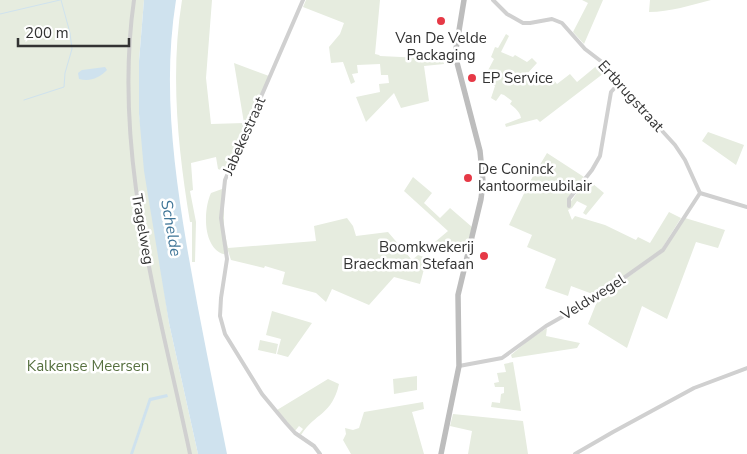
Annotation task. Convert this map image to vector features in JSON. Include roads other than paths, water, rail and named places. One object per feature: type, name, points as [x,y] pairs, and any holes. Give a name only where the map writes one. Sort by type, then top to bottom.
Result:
[{"type":"main road","points":[[441,454],[459,366],[458,295],[481,199],[483,182],[480,151],[455,56],[464,0]]},
{"type":"street","name":"Tragelweg","points":[[134,0],[129,82],[134,170],[149,265],[190,454]]},
{"type":"street","name":"Jabekestraat","points":[[303,0],[283,50],[225,180],[221,218],[227,259],[220,298],[220,316],[225,334],[262,394],[290,427],[314,446],[320,454]]},
{"type":"street","name":"Ertbrugstraat","points":[[493,0],[507,14],[523,23],[556,20],[585,49],[602,62],[675,145],[685,160],[700,193]]},
{"type":"street","points":[[569,206],[569,199],[592,170],[600,156],[611,92],[620,82]]},
{"type":"street","points":[[700,193],[747,207]]},
{"type":"street","name":"Veldwegel","points":[[459,366],[502,358],[546,326],[597,297],[663,250],[700,193]]},
{"type":"street","points":[[575,454],[688,392],[747,368]]},
{"type":"water","name":"Schelde","points":[[144,0],[176,0],[172,30],[170,91],[177,181],[191,268],[227,454],[198,454],[169,323],[144,171],[139,114],[139,61]]},
{"type":"water","points":[[105,67],[107,70],[98,77],[91,80],[79,79],[78,73],[82,70]]},
{"type":"water","points":[[167,394],[168,397],[151,401],[133,454],[130,454],[149,398]]},
{"type":"waterway","points":[[0,14],[60,0]]},
{"type":"waterway","points":[[24,100],[64,87],[65,73],[72,49],[70,33],[61,0]]},
{"type":"place","name":"Van De Velde Packaging","points":[[441,21]]},
{"type":"place","name":"EP Service","points":[[472,78]]},
{"type":"place","name":"De Coninck kantoormeubilair","points":[[468,178]]},
{"type":"place","name":"Boomkwekerij Braeckman Stefaan","points":[[484,256]]},
{"type":"park label","name":"Kalkense Meersen","points":[[88,366]]}]
